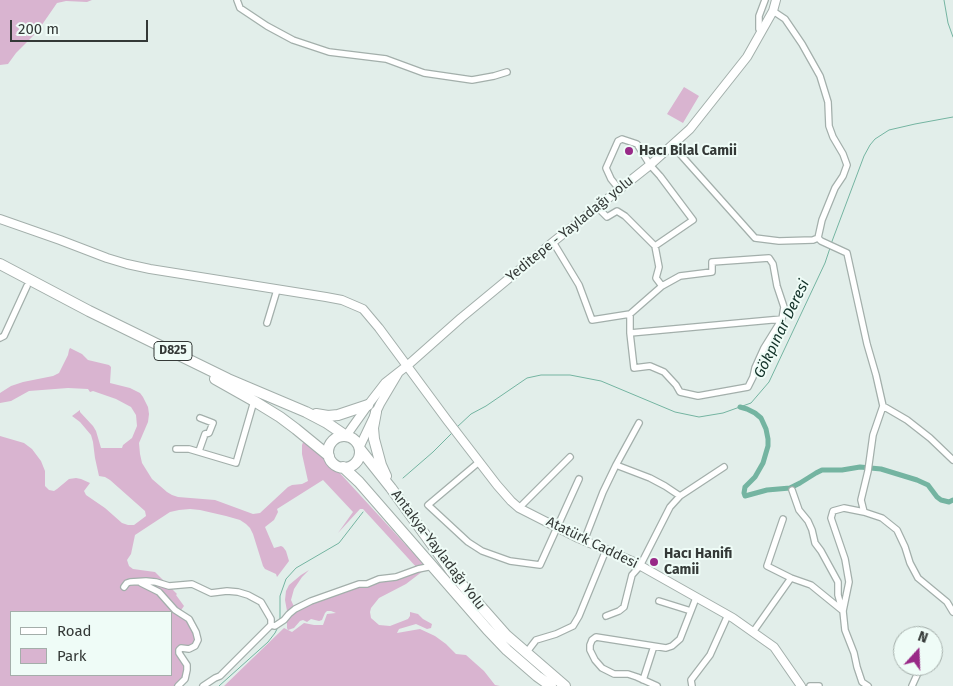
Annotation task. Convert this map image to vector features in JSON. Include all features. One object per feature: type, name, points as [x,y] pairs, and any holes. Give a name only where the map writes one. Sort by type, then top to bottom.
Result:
[{"type":"highway","name":"D825","points":[[0,264],[89,311],[228,379],[306,412],[346,436]]},
{"type":"highway","name":"D825","points":[[0,271],[86,316],[187,365],[254,401],[296,429],[329,456]]},
{"type":"highway","points":[[306,412],[321,415],[338,415],[368,404]]},
{"type":"highway","points":[[376,412],[373,428],[374,439],[381,465],[391,488]]},
{"type":"highway","points":[[340,436],[346,436],[356,441],[360,448],[360,454],[356,462],[343,467],[334,464],[329,456],[329,448],[333,441],[340,436]]},
{"type":"highway","name":"Antakya-Yayladağı Yolu","points":[[360,448],[468,592],[506,635],[565,686]]},
{"type":"highway","name":"Antakya-Yayladağı Yolu","points":[[343,467],[359,482],[507,650],[551,686]]},
{"type":"main road","name":"Yeditepe - Yayladağı yolu","points":[[346,436],[385,383],[553,242],[650,165],[690,129],[747,58],[773,11],[776,0]]},
{"type":"main road","name":"Atatürk Caddesi","points":[[0,219],[127,264],[342,300],[363,309],[408,365],[479,462],[519,508],[632,561],[728,615],[774,647],[801,686]]},
{"type":"main road","name":"Yeditepe - Yayladağı yolu","points":[[360,448],[376,412],[399,372]]},
{"type":"street","points":[[236,0],[240,8],[267,26],[293,40],[329,52],[386,59],[424,74],[472,80],[507,72]]},
{"type":"street","points":[[761,32],[759,29],[759,16],[765,0]]},
{"type":"street","points":[[773,11],[785,19],[820,76],[828,102],[829,126],[833,137],[844,154],[846,165],[843,176],[835,188],[822,220],[819,240]]},
{"type":"street","points":[[619,188],[611,179],[606,168],[618,141],[622,139],[637,144],[650,165],[693,220],[655,246]]},
{"type":"street","points":[[672,145],[755,238],[819,240],[847,252],[883,406],[873,435],[862,500],[864,512]]},
{"type":"street","points":[[595,208],[607,216],[617,211],[625,216],[655,246],[659,266],[656,278],[662,286]]},
{"type":"street","points":[[553,242],[579,285],[592,320],[630,314],[662,286],[680,276],[712,272],[712,262],[769,258],[773,264],[776,286],[784,307],[782,319],[764,348],[748,387],[698,396],[680,392],[676,384],[664,372],[650,366],[634,368],[630,314]]},
{"type":"street","points":[[0,338],[4,336],[27,286]]},
{"type":"street","points":[[267,323],[277,290]]},
{"type":"street","points":[[630,333],[782,319]]},
{"type":"street","points":[[176,449],[185,448],[199,451],[236,463],[254,401]]},
{"type":"street","points":[[883,406],[907,420],[930,438],[953,460]]},
{"type":"street","points":[[199,451],[205,434],[209,433],[213,423],[200,418]]},
{"type":"street","points":[[584,540],[603,492],[639,423]]},
{"type":"street","points":[[519,508],[570,456]]},
{"type":"street","points":[[479,462],[428,505],[468,542],[482,551],[510,561],[540,565],[579,479]]},
{"type":"street","points":[[616,465],[650,478],[680,496]]},
{"type":"street","points":[[606,616],[624,607],[632,575],[640,566],[670,507],[680,496],[724,467]]},
{"type":"street","points":[[792,490],[799,510],[808,521],[812,530],[815,543],[838,582],[838,595],[845,630],[862,682],[868,686]]},
{"type":"street","points":[[842,610],[849,582],[845,559],[831,518],[833,512],[844,508],[882,518],[897,530],[918,578],[947,602],[953,612]]},
{"type":"street","points":[[783,519],[767,566],[790,578],[811,585],[842,610]]},
{"type":"street","points":[[526,653],[536,640],[573,626],[582,611],[606,550]]},
{"type":"street","points":[[202,686],[220,676],[273,626],[284,620],[295,609],[317,598],[359,584],[396,577],[433,566]]},
{"type":"street","points":[[753,632],[790,578]]},
{"type":"street","points":[[124,587],[127,583],[134,582],[150,582],[168,586],[190,584],[196,585],[210,593],[230,591],[242,593],[262,604],[273,626]]},
{"type":"street","points":[[134,582],[147,585],[159,592],[175,610],[189,619],[198,637],[196,645],[189,649],[181,648],[179,650],[188,670],[185,679],[178,686]]},
{"type":"street","points":[[657,686],[628,674],[614,674],[602,668],[590,650],[592,640],[596,637],[666,648],[675,644],[680,639],[696,598]]},
{"type":"street","points":[[659,601],[691,611]]},
{"type":"street","points":[[692,686],[691,680],[710,655],[728,615]]},
{"type":"street","points":[[643,680],[654,646]]},
{"type":"street","points":[[810,686],[819,686]]},
{"type":"green space","points":[[0,0],[92,0],[87,2],[66,1],[57,3],[37,32],[8,64],[0,65]]},
{"type":"green space","points":[[684,87],[699,96],[683,123],[667,114]]},
{"type":"green space","points":[[70,348],[82,354],[88,360],[109,365],[111,367],[110,383],[130,388],[140,393],[148,407],[149,414],[148,422],[139,443],[142,463],[152,479],[167,492],[178,497],[215,500],[253,514],[260,513],[288,487],[308,481],[302,454],[304,440],[337,470],[427,568],[406,584],[379,598],[371,608],[371,618],[379,625],[390,626],[408,619],[410,612],[418,614],[432,624],[431,628],[427,629],[416,624],[399,629],[397,633],[420,629],[435,636],[456,654],[466,655],[484,671],[495,685],[500,686],[224,686],[284,628],[288,630],[286,591],[289,585],[309,570],[294,589],[291,600],[295,609],[311,601],[418,569],[363,509],[360,509],[338,533],[353,512],[323,480],[277,509],[278,512],[274,520],[265,527],[274,548],[283,547],[289,561],[277,577],[276,574],[265,569],[263,566],[250,528],[240,520],[200,510],[179,510],[170,512],[135,535],[131,554],[127,560],[129,566],[133,569],[155,572],[177,594],[184,606],[179,613],[193,624],[196,645],[180,648],[187,671],[176,686],[0,686],[0,436],[24,443],[32,449],[41,461],[45,471],[45,486],[49,490],[54,491],[69,479],[81,479],[90,483],[84,491],[86,495],[122,523],[134,525],[146,516],[145,511],[110,480],[99,476],[91,435],[72,416],[80,410],[96,431],[101,448],[122,448],[132,438],[137,426],[136,415],[131,407],[116,399],[93,391],[90,392],[88,389],[68,388],[29,391],[11,401],[0,403],[0,393],[11,386],[59,373]],"holes":[[[327,611],[336,613],[327,614],[323,625],[304,623],[292,632],[288,630],[294,628],[303,620],[307,622],[311,619],[322,620]]]},
{"type":"waterway","points":[[944,0],[948,23],[953,37]]},
{"type":"waterway","name":"Gökpınar Deresi","points":[[831,244],[864,156],[875,139],[889,130],[953,117]]},
{"type":"waterway","name":"Gökpınar Deresi","points":[[456,428],[471,414],[527,378],[541,375],[570,375],[601,381],[675,412],[699,417],[723,413],[751,403],[769,382],[825,263],[830,248]]},
{"type":"waterway","points":[[740,407],[755,413],[761,418],[768,439],[763,463],[755,477],[745,487],[745,496],[767,490],[790,488],[822,470],[842,470],[860,467],[881,469],[917,480],[928,485],[941,500],[949,502],[953,500]]},
{"type":"waterway","name":"Gökpınar Deresi","points":[[403,478],[452,433]]},
{"type":"waterway","name":"Gökpınar Deresi","points":[[280,621],[280,596],[286,579],[296,568],[339,543],[363,512]]},
{"type":"waterway","name":"Gökpınar Deresi","points":[[219,686],[268,642],[278,627]]},
{"type":"place","name":"Hacı Bilal Camii","points":[[629,151]]},
{"type":"place","name":"Hacı Hanifi Camii","points":[[654,562]]}]
